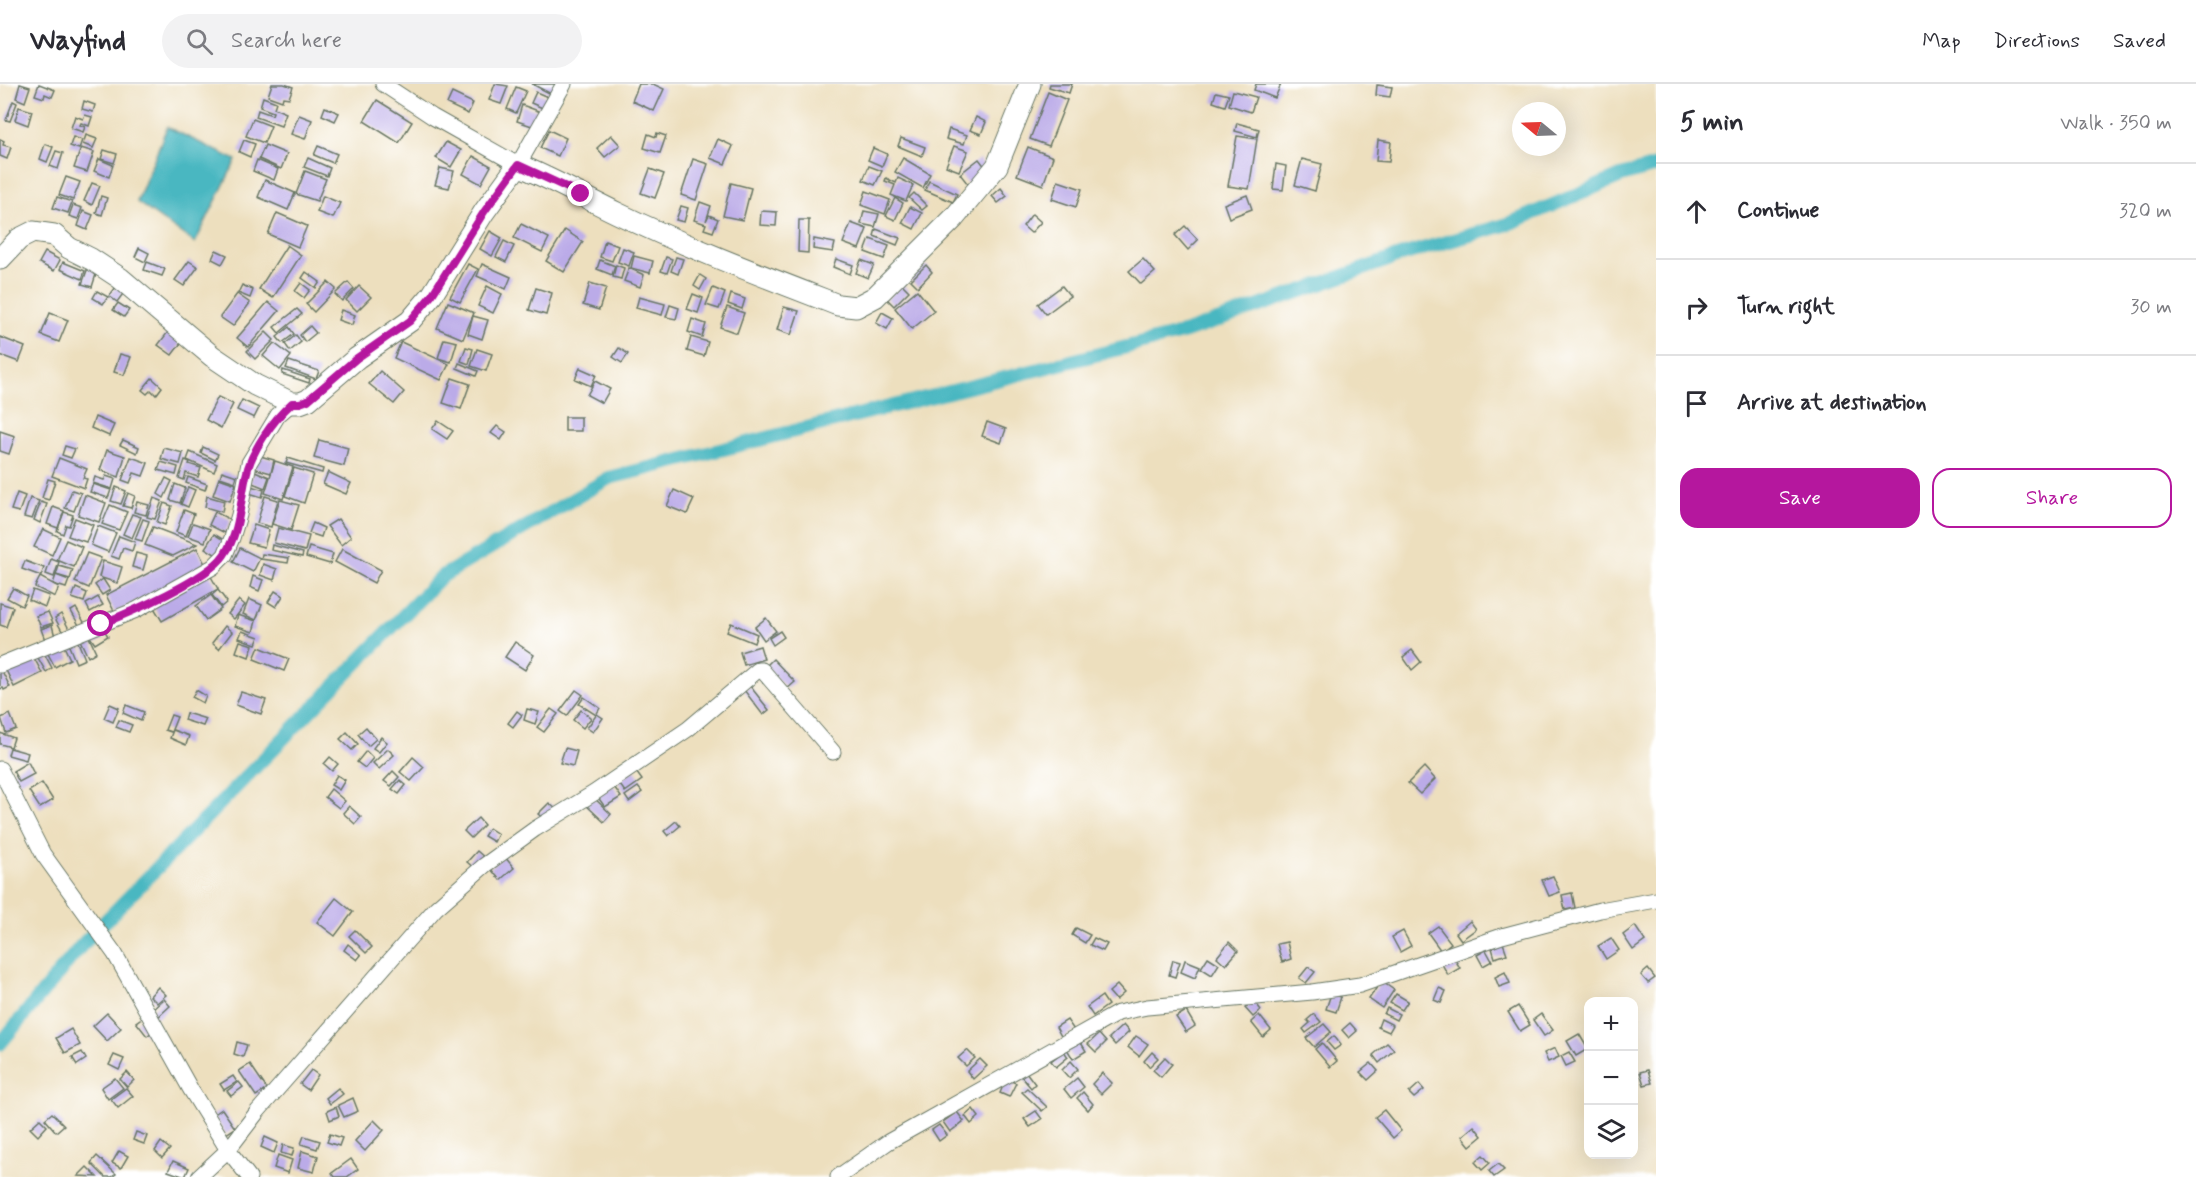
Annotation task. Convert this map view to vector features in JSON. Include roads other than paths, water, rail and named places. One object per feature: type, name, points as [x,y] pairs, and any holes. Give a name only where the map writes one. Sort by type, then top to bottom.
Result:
[{"type":"main road","points":[[0,259],[19,239],[33,232],[54,235],[69,248],[120,278],[212,356],[255,384],[292,403],[300,403],[308,400],[357,358],[410,321],[432,295],[484,212],[518,165],[713,257],[838,305],[856,307],[875,297],[938,234],[997,166],[1030,84]]},
{"type":"street","points":[[383,84],[432,117],[518,165],[564,84]]},
{"type":"street","points":[[0,665],[136,610],[213,567],[225,555],[232,538],[249,464],[278,416],[292,403]]},
{"type":"street","points":[[199,1177],[228,1150],[258,1112],[436,908],[485,865],[535,829],[594,793],[688,729],[758,670],[762,670],[833,752]]},
{"type":"street","points":[[0,769],[43,854],[115,954],[191,1090],[228,1150],[249,1177]]},
{"type":"street","points":[[838,1177],[888,1142],[1118,1012],[1360,985],[1502,936],[1600,910],[1656,900]]},
{"type":"water","points":[[167,127],[236,160],[195,243],[137,202]]},
{"type":"waterway","points":[[0,1044],[81,946],[441,577],[609,478],[1186,332],[1405,254],[1508,224],[1621,176],[1656,166]]}]
